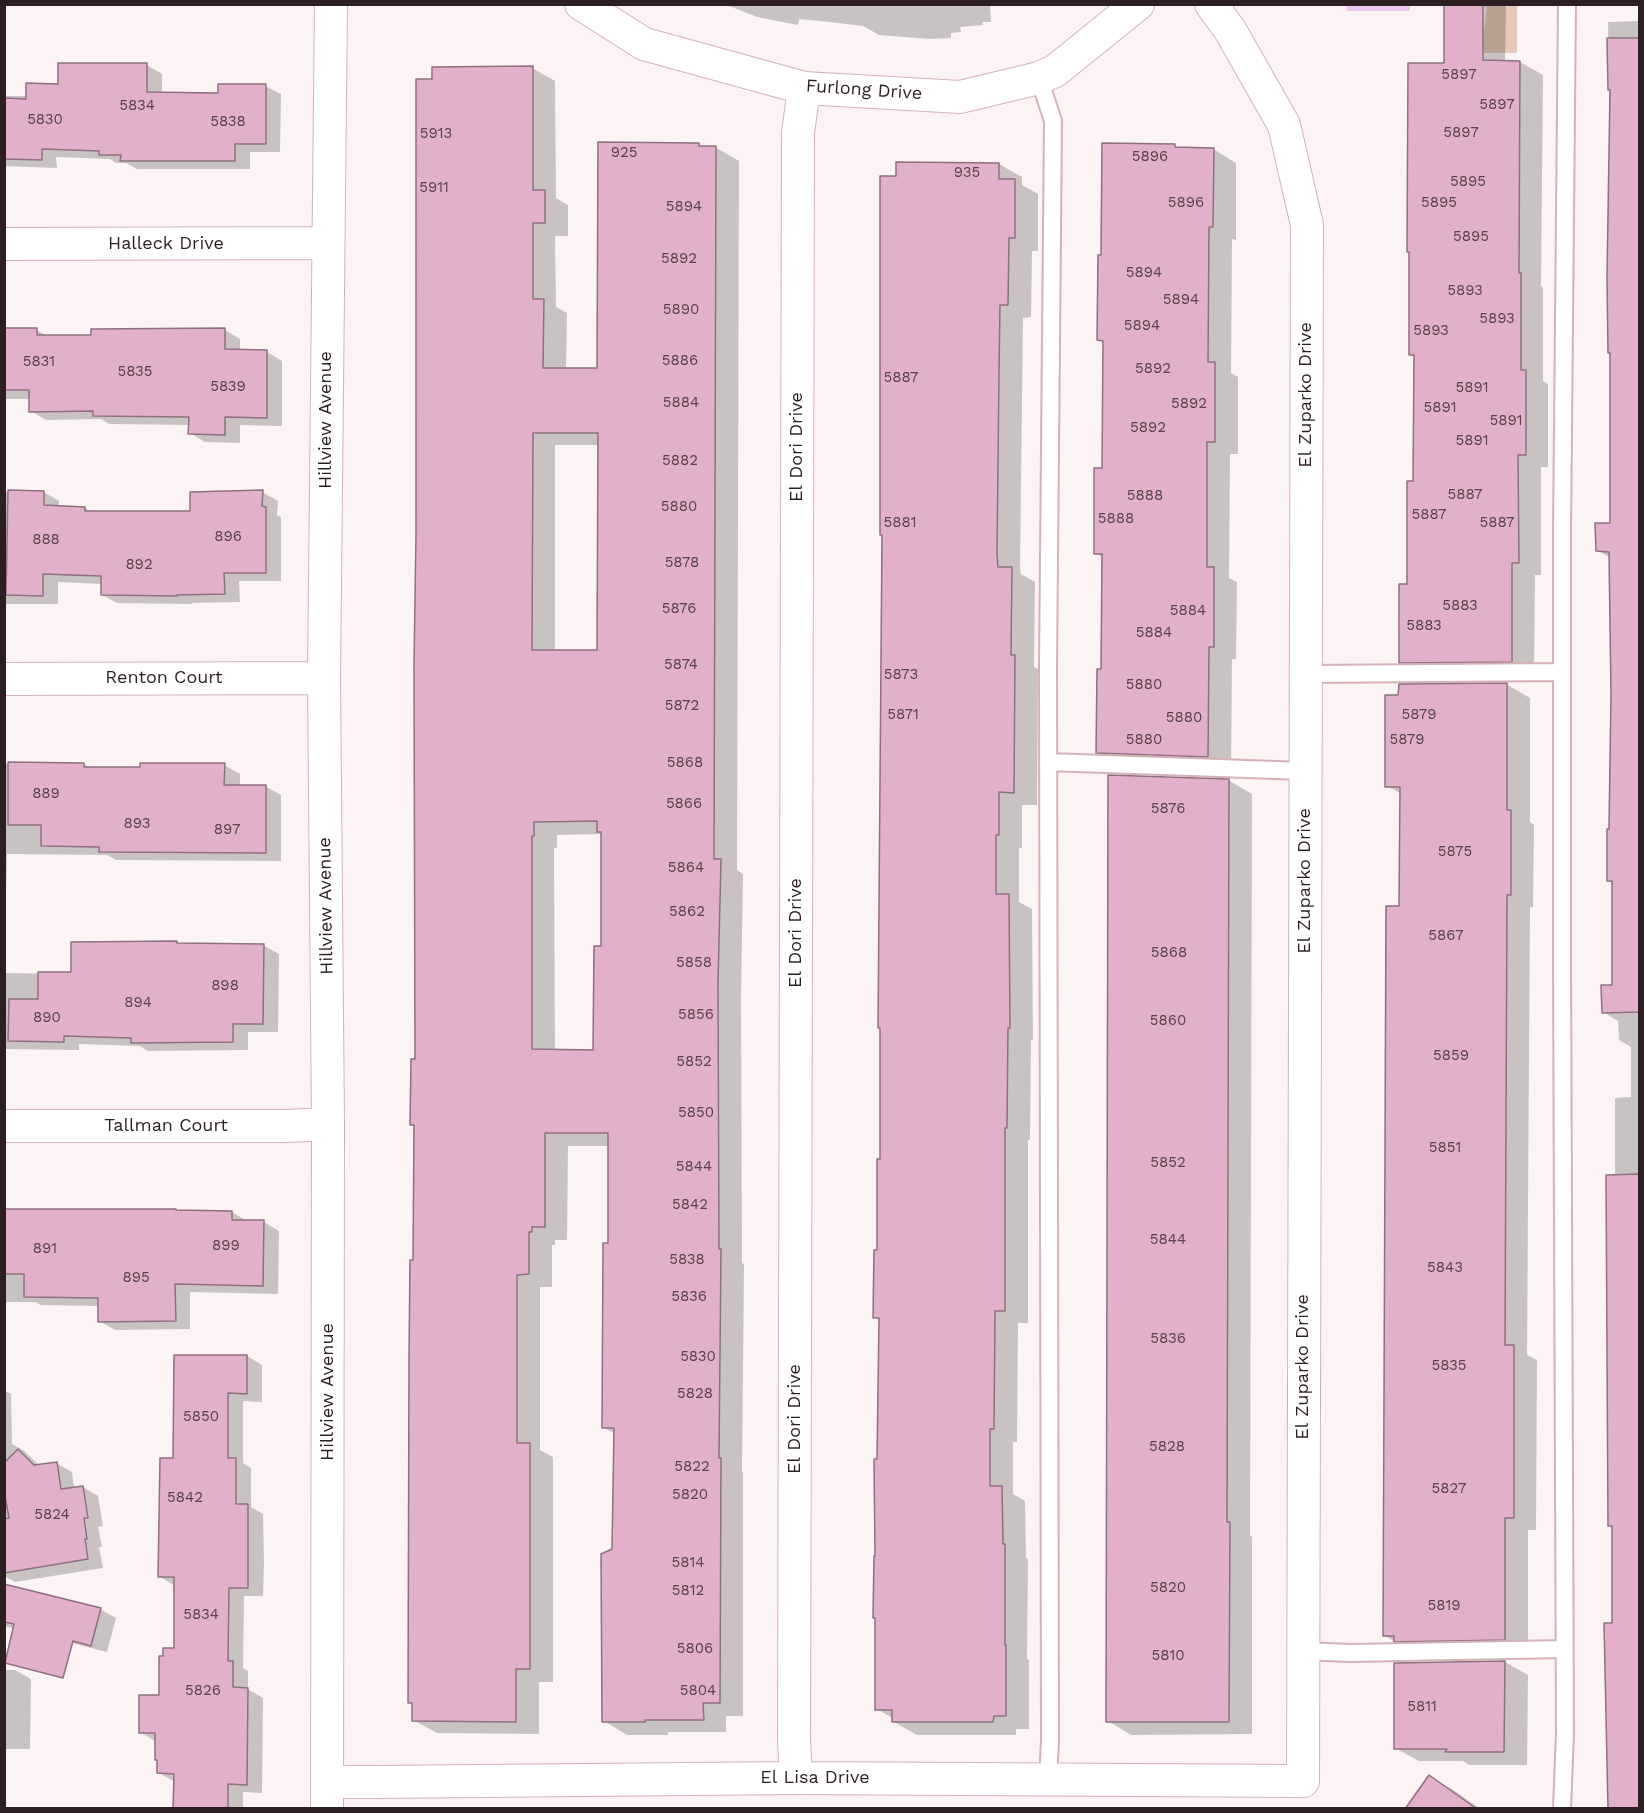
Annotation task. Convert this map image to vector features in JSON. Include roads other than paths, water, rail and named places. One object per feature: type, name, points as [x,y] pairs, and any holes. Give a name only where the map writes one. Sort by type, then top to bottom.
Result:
[{"type":"street","name":"Hillview Avenue","points":[[327,1795],[328,1124],[324,678],[330,4]]},
{"type":"street","name":"Furlong Drive","points":[[580,4],[644,44],[804,88],[960,97],[1039,78],[1055,71],[1138,4]]},
{"type":"street","name":"El Zuparko Drive","points":[[1211,4],[1230,30],[1284,125],[1307,225],[1303,1781]]},
{"type":"street","name":"El Dori Drive","points":[[796,1778],[794,1692],[798,133],[804,88]]},
{"type":"street","name":"Halleck Drive","points":[[4,244],[327,243]]},
{"type":"street","name":"Renton Court","points":[[4,678],[324,678]]},
{"type":"street","name":"Tallman Court","points":[[4,1126],[328,1124]]},
{"type":"street","name":"El Lisa Drive","points":[[327,1795],[375,1782],[796,1778],[1303,1781]]},
{"type":"lane","points":[[1562,1809],[1564,1649],[1562,672],[1567,4]]},
{"type":"lane","points":[[1039,78],[1053,121],[1048,762],[1050,1740],[1048,1780]]},
{"type":"lane","points":[[1306,674],[1562,672]]},
{"type":"lane","points":[[1048,762],[1305,771]]},
{"type":"lane","points":[[1302,1651],[1350,1653],[1564,1649]]}]
